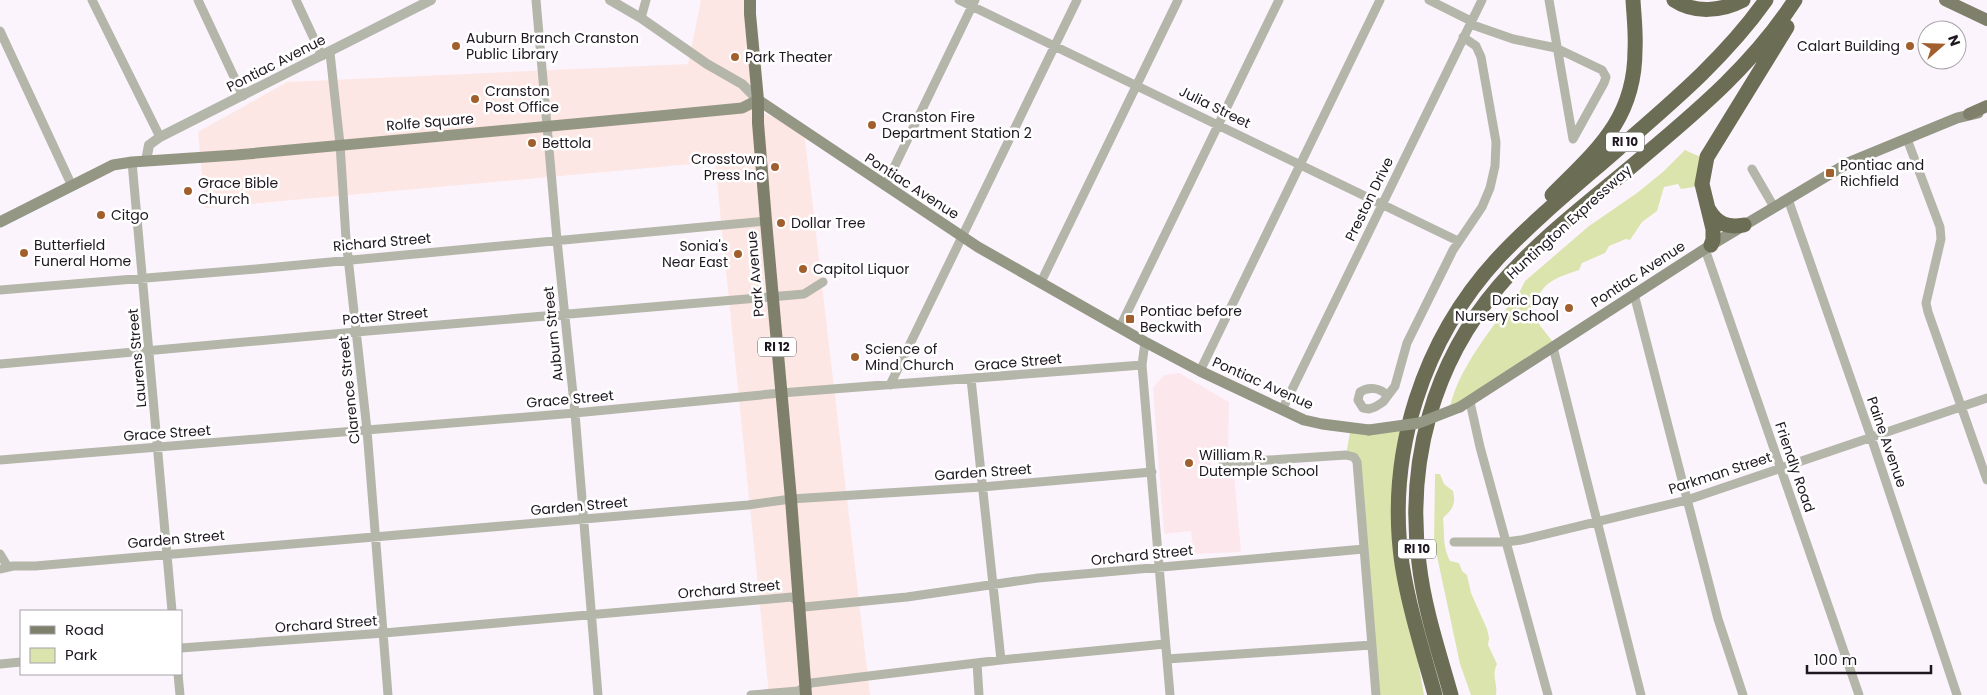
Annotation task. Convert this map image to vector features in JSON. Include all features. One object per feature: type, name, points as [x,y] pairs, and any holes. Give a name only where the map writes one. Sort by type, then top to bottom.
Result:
[{"type":"highway","points":[[1480,280],[1515,232],[1601,144],[1618,120],[1630,93],[1634,73],[1633,0]]},
{"type":"highway","points":[[1674,0],[1688,6],[1708,9],[1729,6],[1743,0]]},
{"type":"highway","name":"Huntington Expressway","points":[[1435,695],[1402,565],[1399,520],[1400,482],[1407,437],[1416,400],[1431,358],[1453,318],[1480,280],[1526,231],[1712,65],[1766,0]]},
{"type":"highway","name":"Huntington Expressway","points":[[1453,695],[1439,652],[1424,592],[1419,564],[1415,519],[1419,459],[1429,415],[1444,374],[1457,346],[1482,308],[1510,274],[1564,223],[1725,86],[1766,40],[1795,0]]},
{"type":"highway","points":[[1708,247],[1713,240],[1713,228],[1702,184],[1707,157],[1803,0]]},
{"type":"highway","points":[[1706,204],[1713,216],[1721,223],[1731,226],[1744,225]]},
{"type":"highway","points":[[1412,610],[1426,695]]},
{"type":"main road","name":"Park Avenue","points":[[750,0],[772,297],[791,499],[806,691]]},
{"type":"main road","points":[[1945,0],[1987,20]]},
{"type":"main road","name":"Rolfe Square","points":[[132,162],[236,155],[742,108],[758,100]]},
{"type":"main road","name":"Pontiac Avenue","points":[[758,100],[962,236],[1145,342],[1200,371],[1304,420],[1370,430],[1419,423],[1465,404],[1708,247],[1850,162],[1874,150],[1969,114],[1987,112]]},
{"type":"main road","points":[[1969,114],[1987,106]]},
{"type":"main road","points":[[0,222],[113,166],[132,162]]},
{"type":"street","points":[[92,0],[160,137]]},
{"type":"street","points":[[198,0],[243,96]]},
{"type":"street","name":"Clarence Street","points":[[296,0],[326,54],[340,144],[348,259],[377,537],[388,695]]},
{"type":"street","name":"Pontiac Avenue","points":[[146,161],[149,145],[160,137],[431,0]]},
{"type":"street","name":"Auburn Street","points":[[536,0],[557,240],[575,413],[598,695]]},
{"type":"street","name":"Pontiac Avenue","points":[[610,0],[641,18],[707,64],[742,84],[758,100]]},
{"type":"street","points":[[641,18],[646,0]]},
{"type":"street","name":"Julia Street","points":[[959,0],[974,3],[1055,45],[1458,241]]},
{"type":"street","points":[[890,385],[1077,0]]},
{"type":"street","points":[[1041,282],[1178,0]]},
{"type":"street","points":[[1120,327],[1279,0]]},
{"type":"street","points":[[1200,371],[1380,0]]},
{"type":"street","points":[[1429,0],[1470,23],[1513,39],[1556,48],[1602,70],[1606,77],[1573,139],[1556,48],[1549,0]]},
{"type":"street","name":"Preston Drive","points":[[1282,410],[1482,0]]},
{"type":"street","points":[[885,186],[974,3]]},
{"type":"street","points":[[0,31],[72,186]]},
{"type":"street","points":[[1387,394],[1398,378],[1407,343],[1458,241],[1485,201],[1493,177],[1496,154],[1495,136],[1482,57],[1476,46],[1463,37]]},
{"type":"street","points":[[1907,139],[1940,227],[1941,239],[1926,303],[1928,312],[1987,480]]},
{"type":"street","name":"Laurens Street","points":[[132,162],[159,447],[172,610]]},
{"type":"street","points":[[1752,169],[1774,207]]},
{"type":"street","name":"Paine Avenue","points":[[1788,199],[1871,437],[1957,695]]},
{"type":"street","name":"Richard Street","points":[[0,290],[766,221]]},
{"type":"street","name":"Friendly Road","points":[[1708,247],[1780,468],[1859,695]]},
{"type":"street","name":"Potter Street","points":[[0,364],[804,294],[823,282]]},
{"type":"street","points":[[1634,294],[1718,620],[1742,695]]},
{"type":"street","points":[[1145,342],[1142,366],[1170,695]]},
{"type":"street","points":[[1553,347],[1641,695]]},
{"type":"street","name":"Grace Street","points":[[0,460],[575,413],[781,392],[1142,366]]},
{"type":"street","points":[[971,379],[1001,660]]},
{"type":"street","name":"Parkman Street","points":[[1454,542],[1506,542],[1687,500],[1987,398]]},
{"type":"street","points":[[1465,404],[1506,542],[1548,695]]},
{"type":"street","points":[[1223,463],[1346,455],[1354,457],[1358,462],[1376,695]]},
{"type":"street","name":"Garden Street","points":[[4,568],[748,505],[791,499],[982,487],[1152,472]]},
{"type":"street","name":"Orchard Street","points":[[182,648],[384,633],[792,597],[804,607],[907,597],[1038,578],[1364,549]]},
{"type":"street","points":[[0,554],[4,568]]},
{"type":"street","points":[[751,695],[806,691],[812,683],[977,662],[1166,644]]},
{"type":"street","points":[[1167,660],[1372,644]]},
{"type":"street","points":[[0,664],[20,662]]},
{"type":"street","points":[[977,662],[979,695]]},
{"type":"street","points":[[178,675],[180,695]]},
{"type":"shaded area","points":[[701,0],[754,0],[764,113],[804,131],[870,695],[769,695],[715,162],[205,208],[198,132],[287,82],[688,64]]},
{"type":"shaded area","points":[[1179,373],[1229,402],[1228,454],[1210,456],[1212,475],[1234,474],[1241,552],[1194,554],[1191,531],[1164,534],[1153,388],[1164,375]]},
{"type":"green space","points":[[1685,150],[1705,159],[1700,186],[1681,189],[1678,184],[1664,187],[1657,211],[1642,222],[1630,240],[1626,239],[1609,246],[1605,253],[1582,263],[1579,270],[1557,278],[1546,286],[1537,297],[1533,306],[1538,322],[1555,345],[1449,413],[1459,381],[1477,349],[1520,291],[1525,281],[1589,226],[1637,193],[1664,171]]},
{"type":"green space","points":[[1402,429],[1395,472],[1417,656],[1424,695],[1377,695],[1355,460],[1346,455],[1350,432]]},
{"type":"green space","points":[[1435,474],[1440,474],[1444,484],[1453,491],[1453,506],[1443,518],[1446,550],[1450,561],[1459,563],[1462,571],[1467,575],[1471,593],[1487,629],[1488,645],[1497,664],[1495,673],[1496,695],[1471,695],[1460,664],[1434,542]]},
{"type":"place","name":"Auburn Branch Cranston Public Library","points":[[456,46]]},
{"type":"place","name":"Calart Building","points":[[1910,46]]},
{"type":"place","name":"Park Theater","points":[[735,57]]},
{"type":"place","name":"Cranston Post Office","points":[[475,99]]},
{"type":"place","name":"Cranston Fire Department Station 2","points":[[872,125]]},
{"type":"place","name":"Bettola","points":[[532,143]]},
{"type":"place","name":"Crosstown Press Inc","points":[[775,167]]},
{"type":"place","name":"Pontiac and Richfield","points":[[1830,173]]},
{"type":"place","name":"Grace Bible Church","points":[[188,191]]},
{"type":"place","name":"Citgo","points":[[101,215]]},
{"type":"place","name":"Dollar Tree","points":[[781,223]]},
{"type":"place","name":"Butterfield Funeral Home","points":[[24,253]]},
{"type":"place","name":"Sonia's Near East","points":[[738,254]]},
{"type":"place","name":"Capitol Liquor","points":[[803,269]]},
{"type":"place","name":"Doric Day Nursery School","points":[[1569,308]]},
{"type":"place","name":"Pontiac before Beckwith","points":[[1130,319]]},
{"type":"place","name":"Science of Mind Church","points":[[855,357]]},
{"type":"place","name":"William R. Dutemple School","points":[[1189,463]]}]
